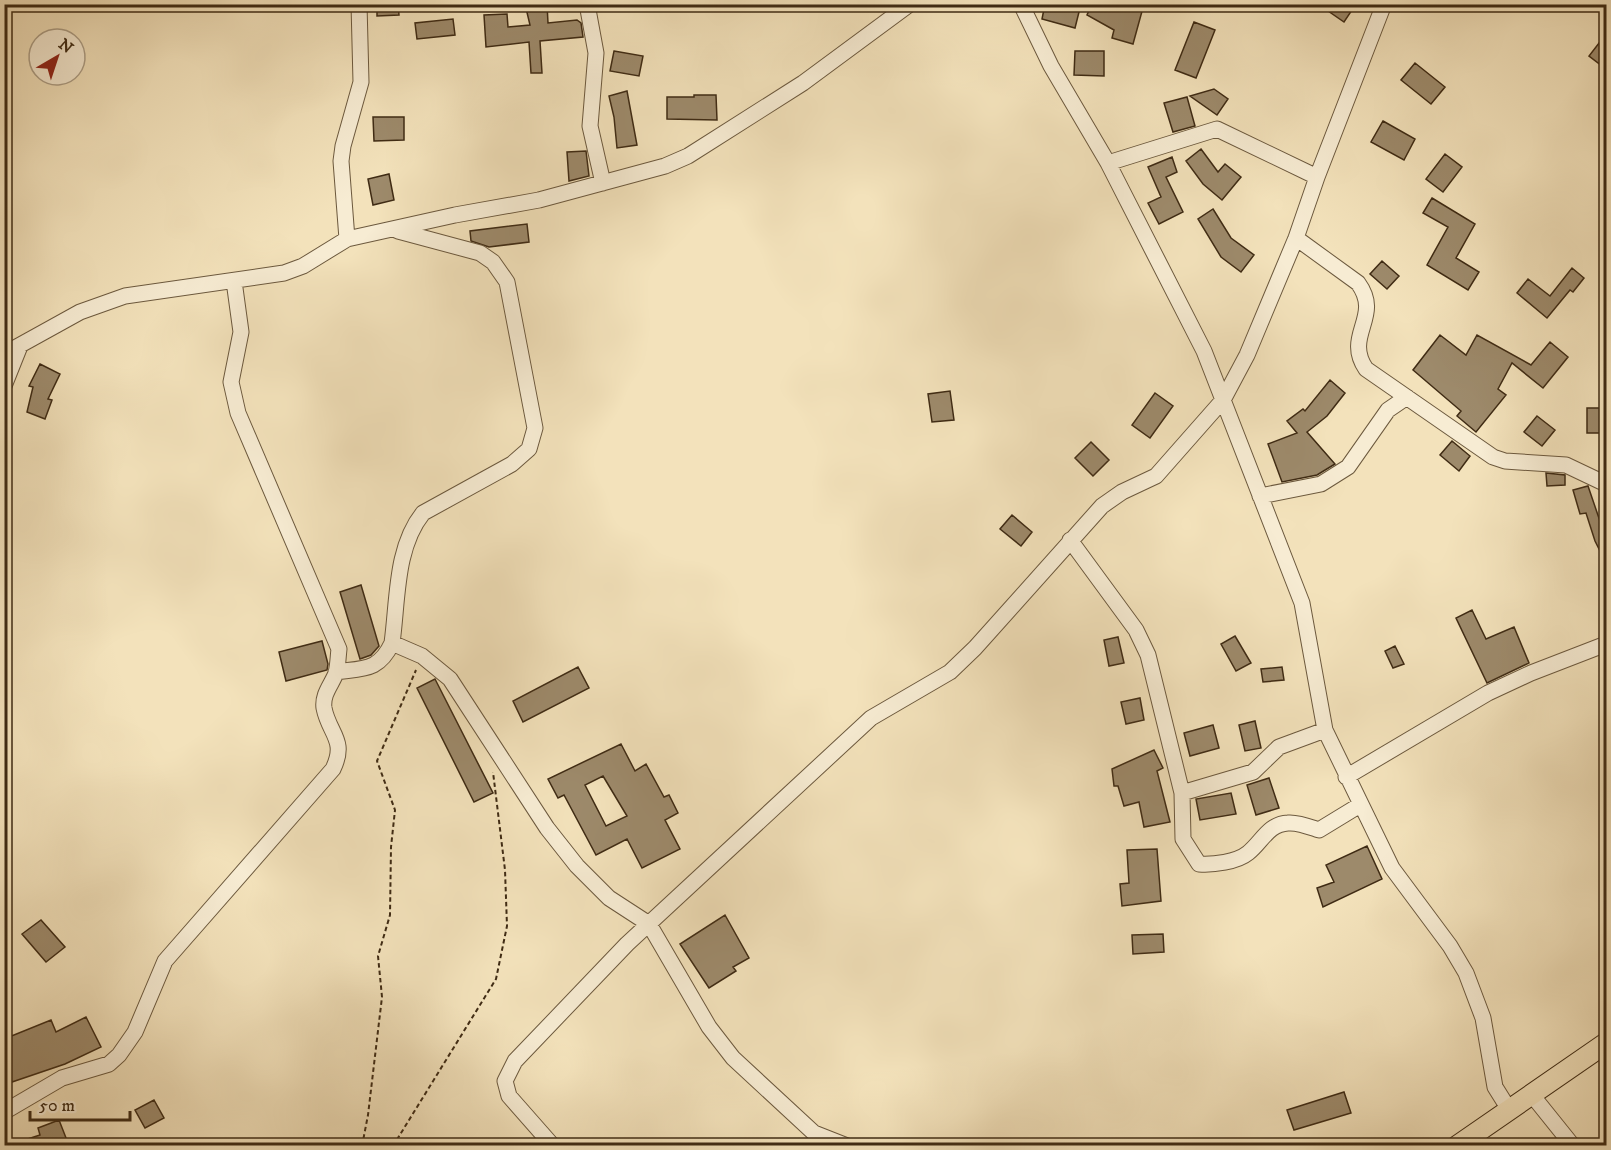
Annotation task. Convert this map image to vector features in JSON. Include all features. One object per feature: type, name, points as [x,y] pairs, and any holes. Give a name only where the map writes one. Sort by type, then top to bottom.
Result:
[{"type":"main road","points":[[1457,1146],[1606,1043]]},
{"type":"street","points":[[347,239],[341,161],[342,146],[361,82],[359,4]]},
{"type":"street","points":[[587,4],[596,53],[590,126],[603,183]]},
{"type":"street","points":[[4,354],[80,312],[125,296],[234,282],[293,269],[347,239],[395,230],[455,214],[539,200],[665,166],[713,142],[803,83],[910,4]]},
{"type":"street","points":[[1022,4],[1051,66],[1108,163],[1187,315],[1223,400],[1302,603],[1325,730],[1392,868],[1450,946],[1466,973],[1484,1018],[1495,1087],[1510,1111]]},
{"type":"street","points":[[552,1146],[509,1096],[506,1081],[515,1061],[649,924],[871,718],[950,672],[975,648],[1102,506],[1122,492],[1156,476],[1223,400],[1246,355],[1296,238],[1317,177],[1384,4]]},
{"type":"street","points":[[1108,163],[1217,129],[1317,177]]},
{"type":"street","points":[[336,672],[375,666],[387,655],[392,643],[405,543],[412,526],[423,513],[512,464],[529,449],[535,428],[507,282],[493,262],[480,253],[395,230]]},
{"type":"street","points":[[1296,238],[1358,283],[1364,292],[1369,303],[1357,349],[1359,358],[1366,369],[1493,457],[1505,461],[1566,465],[1606,484]]},
{"type":"street","points":[[4,1112],[62,1078],[109,1064],[127,1047],[165,960],[333,769],[339,756],[339,745],[324,706],[326,693],[336,672],[339,649],[238,413],[231,382],[241,332],[234,282]]},
{"type":"street","points":[[6,378],[20,346]]},
{"type":"street","points":[[1260,496],[1321,484],[1348,467],[1388,410],[1407,397]]},
{"type":"street","points":[[1070,540],[1136,630],[1148,655],[1182,794],[1183,838],[1199,864],[1209,865],[1241,858],[1272,827],[1280,824],[1290,822],[1319,830],[1360,805]]},
{"type":"street","points":[[392,643],[422,656],[450,679],[547,828],[577,866],[609,898],[649,924],[709,1027],[733,1058],[814,1133],[847,1146]]},
{"type":"street","points":[[1346,777],[1488,693],[1531,673],[1606,644]]},
{"type":"street","points":[[1182,794],[1253,772],[1279,747],[1325,730]]},
{"type":"street","points":[[1532,1095],[1573,1146]]},
{"type":"path","points":[[362,1146],[368,1115],[382,997],[378,956],[390,915],[391,847],[395,810],[377,761],[422,656]]},
{"type":"path","points":[[393,1146],[496,979],[507,926],[505,870],[492,768]]},
{"type":"building","points":[[377,4],[398,4],[399,15],[377,16]]},
{"type":"building","points":[[525,4],[547,4],[548,23],[577,20],[581,23],[583,37],[540,41],[542,73],[531,73],[529,42],[486,47],[484,15],[507,14],[508,27],[530,25]]},
{"type":"building","points":[[1045,4],[1081,4],[1075,28],[1042,19]]},
{"type":"building","points":[[1092,4],[1144,4],[1133,44],[1112,38],[1114,30],[1087,15]]},
{"type":"building","points":[[1318,4],[1356,4],[1344,22]]},
{"type":"building","points":[[453,19],[455,35],[417,39],[415,23]]},
{"type":"building","points":[[1194,22],[1215,30],[1196,78],[1175,70]]},
{"type":"building","points":[[1606,34],[1606,69],[1589,56]]},
{"type":"building","points":[[614,51],[643,56],[639,76],[610,71]]},
{"type":"building","points":[[1075,51],[1104,51],[1104,76],[1074,75]]},
{"type":"building","points":[[1415,63],[1445,87],[1431,104],[1401,80]]},
{"type":"building","points":[[1214,89],[1228,99],[1217,115],[1190,96]]},
{"type":"building","points":[[627,91],[637,145],[617,148],[609,96]]},
{"type":"building","points":[[694,95],[716,95],[717,120],[667,119],[667,97],[694,97]]},
{"type":"building","points":[[1187,97],[1195,126],[1173,132],[1164,103]]},
{"type":"building","points":[[373,117],[404,117],[404,140],[374,141]]},
{"type":"building","points":[[1383,121],[1415,139],[1404,160],[1371,142]]},
{"type":"building","points":[[1201,149],[1218,172],[1225,164],[1241,177],[1222,200],[1203,184],[1186,161]]},
{"type":"building","points":[[586,151],[589,176],[569,181],[567,152]]},
{"type":"building","points":[[1445,154],[1462,167],[1443,192],[1426,179]]},
{"type":"building","points":[[1172,157],[1177,172],[1166,177],[1183,212],[1159,224],[1148,203],[1161,197],[1148,167]]},
{"type":"building","points":[[389,174],[394,200],[373,205],[368,179]]},
{"type":"building","points":[[1432,198],[1475,224],[1456,258],[1479,272],[1468,290],[1427,265],[1448,227],[1423,213]]},
{"type":"building","points":[[1213,209],[1231,238],[1254,255],[1241,272],[1221,257],[1198,219]]},
{"type":"building","points":[[527,224],[529,242],[489,247],[471,241],[470,231]]},
{"type":"building","points":[[1382,261],[1399,276],[1387,289],[1370,274]]},
{"type":"building","points":[[1572,268],[1584,278],[1573,292],[1570,290],[1547,318],[1517,293],[1528,279],[1550,296]]},
{"type":"building","points":[[1440,335],[1466,355],[1477,335],[1531,365],[1550,342],[1568,357],[1543,388],[1512,363],[1498,389],[1506,395],[1476,432],[1457,416],[1461,411],[1413,370]]},
{"type":"building","points":[[40,364],[60,374],[48,399],[52,400],[45,419],[27,412],[33,387],[29,386]]},
{"type":"building","points":[[1330,380],[1345,393],[1327,416],[1307,432],[1335,464],[1317,475],[1282,482],[1268,444],[1297,433],[1287,421],[1303,409],[1305,411]]},
{"type":"building","points":[[950,391],[954,420],[932,422],[928,394]]},
{"type":"building","points":[[1155,393],[1173,406],[1150,438],[1132,425]]},
{"type":"building","points":[[1587,408],[1606,408],[1606,433],[1587,433]]},
{"type":"building","points":[[1537,416],[1555,430],[1542,446],[1524,432]]},
{"type":"building","points":[[1452,441],[1470,456],[1459,471],[1440,455]]},
{"type":"building","points":[[1091,442],[1109,460],[1093,476],[1075,458]]},
{"type":"building","points":[[1546,473],[1565,475],[1565,485],[1547,486]]},
{"type":"building","points":[[1588,486],[1602,527],[1606,526],[1606,563],[1595,541],[1586,513],[1580,514],[1573,490]]},
{"type":"building","points":[[1012,515],[1032,532],[1021,546],[1000,529]]},
{"type":"building","points":[[361,585],[379,646],[371,655],[360,659],[340,592]]},
{"type":"building","points":[[1472,610],[1486,639],[1514,627],[1529,663],[1487,683],[1456,618]]},
{"type":"building","points":[[1235,636],[1251,663],[1236,671],[1221,644]]},
{"type":"building","points":[[1118,637],[1124,663],[1109,666],[1104,640]]},
{"type":"building","points":[[322,641],[328,664],[327,670],[286,681],[279,652]]},
{"type":"building","points":[[1395,646],[1404,664],[1393,668],[1385,651]]},
{"type":"building","points":[[578,667],[589,688],[523,722],[513,701]]},
{"type":"building","points":[[1282,667],[1284,680],[1263,682],[1261,669]]},
{"type":"building","points":[[435,679],[493,793],[474,802],[417,688]]},
{"type":"building","points":[[1140,698],[1144,720],[1126,724],[1121,702]]},
{"type":"building","points":[[1255,721],[1261,748],[1245,751],[1239,725]]},
{"type":"building","points":[[1213,725],[1219,748],[1190,756],[1184,733]]},
{"type":"building","points":[[621,744],[635,771],[646,764],[664,797],[669,795],[678,813],[665,820],[680,849],[642,868],[627,839],[596,855],[564,795],[558,798],[548,779]],"holes":[[[603,776],[627,816],[606,826],[585,785]]]},
{"type":"building","points":[[1154,750],[1163,768],[1157,771],[1170,822],[1144,827],[1139,802],[1124,806],[1118,786],[1114,786],[1112,769]]},
{"type":"building","points":[[1269,778],[1279,808],[1256,815],[1247,785]]},
{"type":"building","points":[[1231,793],[1236,814],[1200,820],[1196,799]]},
{"type":"building","points":[[1367,846],[1382,879],[1323,907],[1317,888],[1334,882],[1326,865]]},
{"type":"building","points":[[1157,849],[1161,901],[1122,906],[1120,884],[1129,883],[1127,850]]},
{"type":"building","points":[[725,915],[749,958],[733,967],[736,971],[709,988],[680,944]]},
{"type":"building","points":[[41,920],[65,947],[46,962],[22,934]]},
{"type":"building","points":[[1163,934],[1164,952],[1133,954],[1132,935]]},
{"type":"building","points":[[86,1017],[101,1047],[65,1064],[12,1082],[4,1061],[4,1039],[51,1020],[56,1032]]},
{"type":"building","points":[[1344,1092],[1351,1113],[1294,1130],[1287,1110]]},
{"type":"building","points":[[154,1100],[164,1118],[145,1128],[135,1110]]},
{"type":"building","points":[[59,1120],[68,1143],[61,1146],[15,1146],[15,1143],[40,1135],[38,1128]]}]
